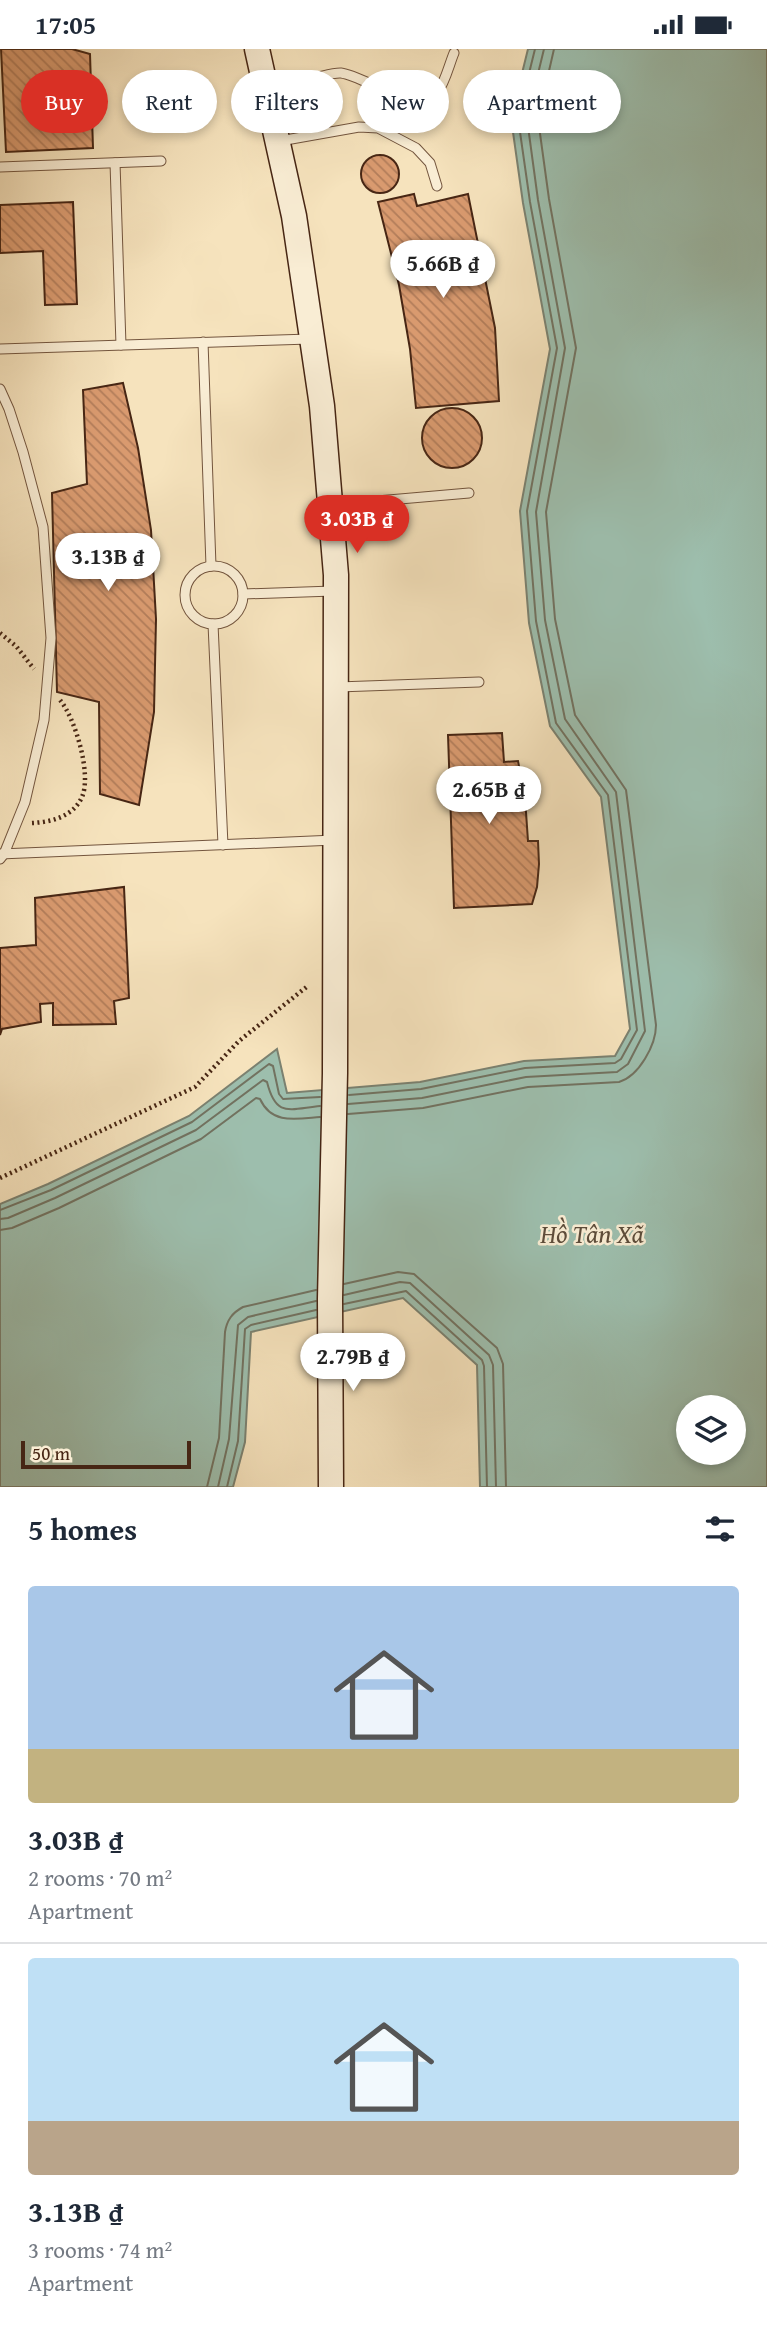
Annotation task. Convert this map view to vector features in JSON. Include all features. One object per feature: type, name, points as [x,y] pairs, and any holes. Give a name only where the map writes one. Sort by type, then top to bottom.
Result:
[{"type":"street","points":[[257,49],[261,70]]},
{"type":"street","points":[[276,133],[294,216],[322,406],[336,591],[331,1487]]},
{"type":"lane","points":[[343,73],[408,99],[425,100],[436,94],[454,53]]},
{"type":"lane","points":[[278,142],[359,127],[378,128],[416,148],[430,163],[437,186]]},
{"type":"lane","points":[[0,167],[161,162]]},
{"type":"lane","points":[[115,163],[121,345]]},
{"type":"lane","points":[[0,349],[312,339]]},
{"type":"lane","points":[[203,342],[211,566]]},
{"type":"lane","points":[[0,389],[23,453],[43,527],[51,638],[44,720],[25,802],[1,855],[336,840]]},
{"type":"lane","points":[[330,505],[469,493]]},
{"type":"lane","points":[[211,566],[221,566],[237,576],[242,584],[243,594],[238,612],[222,623],[213,624],[197,618],[186,604],[185,596],[186,587],[195,572],[211,566]]},
{"type":"lane","points":[[243,594],[336,591]]},
{"type":"lane","points":[[213,624],[223,845]]},
{"type":"lane","points":[[337,687],[479,682]]},
{"type":"path","points":[[0,1178],[195,1087],[239,1041],[309,985]]},
{"type":"water","name":"Hồ Tân Xã","points":[[528,49],[767,49],[767,1487],[480,1487],[477,1365],[403,1298],[251,1332],[245,1442],[233,1487],[0,1487],[0,1204],[48,1184],[189,1116],[277,1049],[287,1093],[420,1082],[524,1061],[615,1056],[630,1029],[601,797],[550,726],[529,623],[520,511],[550,349],[513,133],[621,133],[621,70],[523,70]]},
{"type":"building","points":[[1,49],[72,49],[90,54],[91,70],[21,70],[21,133],[93,133],[93,148],[6,152]]},
{"type":"building","points":[[380,155],[394,160],[399,174],[394,188],[380,193],[366,188],[361,174],[366,160]]},
{"type":"building","points":[[414,194],[417,206],[468,194],[495,328],[499,401],[416,408],[410,349],[399,285],[378,202]]},
{"type":"building","points":[[73,202],[77,304],[45,305],[43,251],[0,253],[0,205]]},
{"type":"building","points":[[123,383],[138,448],[151,530],[156,619],[154,712],[139,805],[100,794],[99,702],[57,692],[52,493],[87,484],[83,390]]},
{"type":"building","points":[[446,408],[458,408],[477,421],[482,438],[480,450],[469,463],[458,468],[446,468],[427,455],[422,444],[422,432],[435,413]]},
{"type":"building","points":[[502,733],[504,762],[518,761],[525,798],[528,841],[538,841],[537,887],[532,904],[454,908],[448,735]]},
{"type":"building","points":[[124,887],[129,998],[114,1001],[116,1024],[53,1025],[53,1003],[40,1004],[41,1022],[2,1029],[0,1035],[0,948],[36,945],[35,898]]}]
